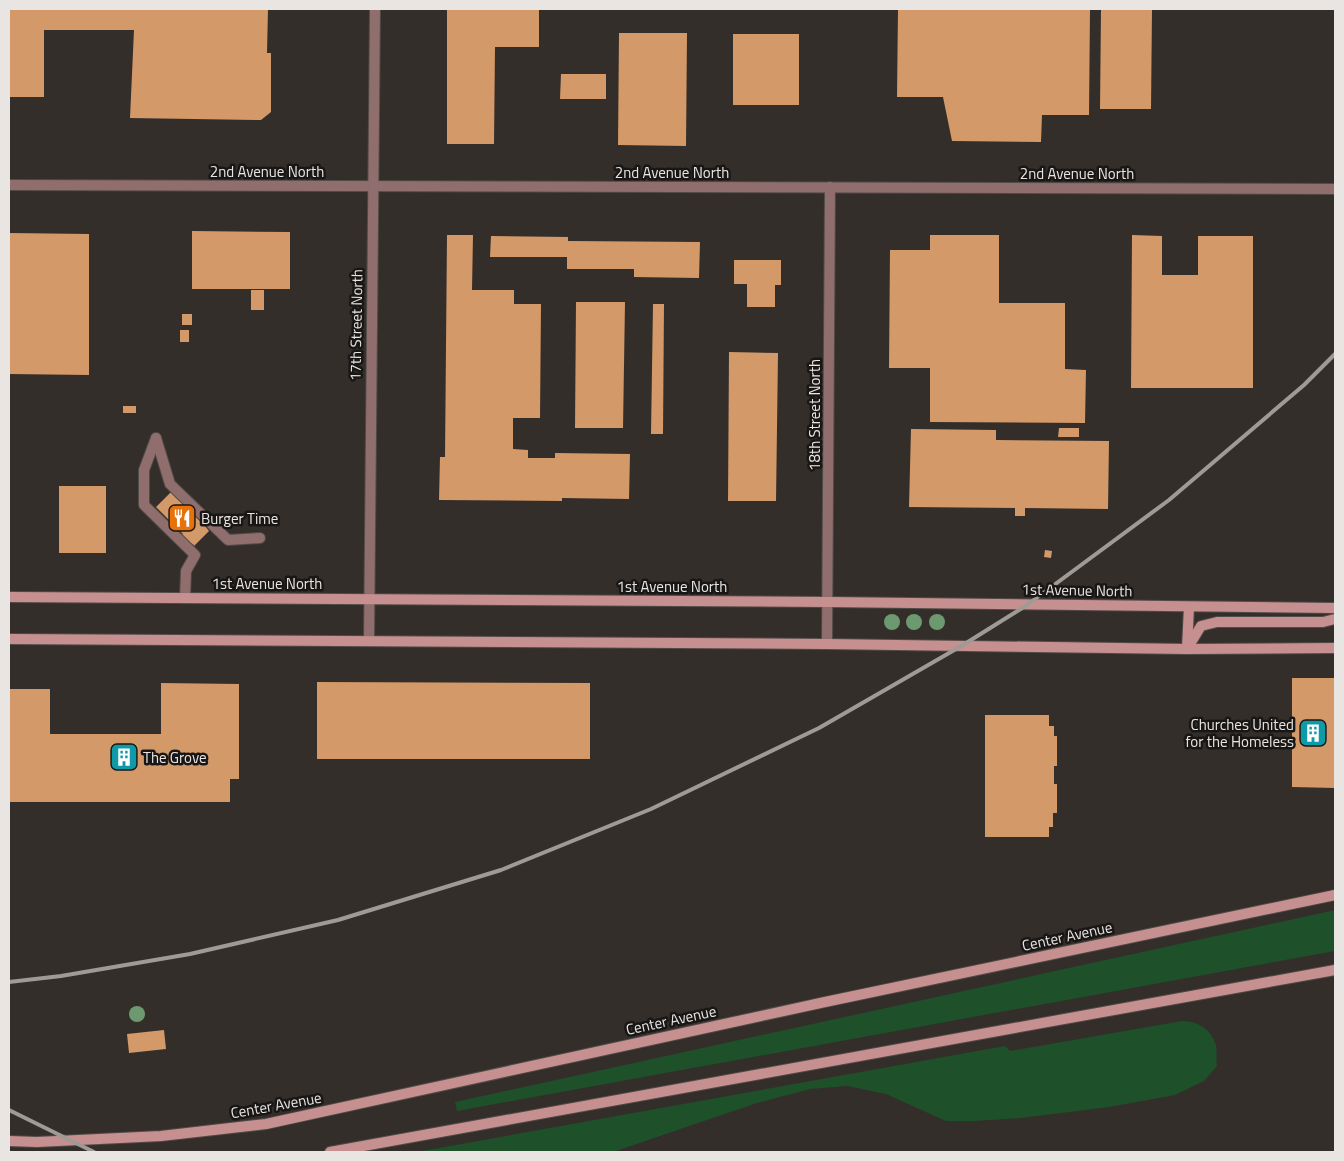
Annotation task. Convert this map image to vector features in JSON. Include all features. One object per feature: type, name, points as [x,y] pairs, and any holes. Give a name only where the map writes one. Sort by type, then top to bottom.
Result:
[{"type":"main road","name":"1st Avenue North","points":[[9,597],[828,602],[1335,608]]},
{"type":"main road","points":[[1188,649],[1189,606]]},
{"type":"main road","points":[[1188,649],[1201,626],[1217,622],[1323,622],[1335,620]]},
{"type":"main road","points":[[9,639],[828,644],[1188,649],[1335,648]]},
{"type":"main road","name":"Center Avenue","points":[[9,1141],[37,1142],[161,1136],[266,1124],[825,1002],[1335,895]]},
{"type":"main road","points":[[330,1152],[1335,970]]},
{"type":"street","name":"17th Street North","points":[[369,641],[375,9]]},
{"type":"street","name":"2nd Avenue North","points":[[9,185],[1335,188]]},
{"type":"street","name":"18th Street North","points":[[828,644],[830,187]]},
{"type":"street","points":[[185,598],[186,571],[195,555],[144,505],[144,470],[156,438],[170,484],[228,540],[260,538]]},
{"type":"green space","points":[[1335,910],[1335,951],[457,1111],[455,1102]]},
{"type":"green space","points":[[1182,1021],[1198,1024],[1211,1034],[1216,1045],[1217,1066],[1204,1081],[1175,1095],[1109,1107],[1021,1118],[946,1121],[886,1094],[847,1086],[810,1089],[757,1103],[613,1152],[417,1152],[1005,1046],[1010,1051]]},
{"type":"building","points":[[9,9],[268,9],[267,53],[271,53],[271,112],[261,120],[130,118],[134,30],[44,30],[44,97],[9,97]]},
{"type":"building","points":[[447,9],[539,9],[539,47],[495,47],[494,144],[447,144]]},
{"type":"building","points":[[898,9],[1090,9],[1089,115],[1042,115],[1041,142],[952,141],[943,97],[897,97]]},
{"type":"building","points":[[1101,9],[1152,9],[1151,109],[1100,109]]},
{"type":"building","points":[[619,33],[687,33],[686,146],[618,145]]},
{"type":"building","points":[[733,34],[799,34],[799,105],[733,105]]},
{"type":"building","points":[[561,74],[606,74],[606,99],[560,99]]},
{"type":"building","points":[[192,231],[290,232],[290,289],[192,289]]},
{"type":"building","points":[[9,233],[89,234],[89,375],[9,374]]},
{"type":"building","points":[[447,235],[473,235],[472,290],[514,290],[514,304],[541,304],[540,418],[513,418],[513,449],[528,450],[528,458],[555,458],[555,453],[630,454],[629,499],[562,498],[562,501],[439,500],[440,457],[445,457]]},
{"type":"building","points":[[930,235],[999,235],[999,303],[1065,303],[1065,369],[1086,370],[1085,423],[930,422],[930,368],[889,368],[890,250],[930,250]]},
{"type":"building","points":[[1132,235],[1162,236],[1162,275],[1198,275],[1198,236],[1253,236],[1253,388],[1131,388]]},
{"type":"building","points":[[491,236],[568,237],[568,241],[700,242],[699,278],[634,277],[634,269],[567,269],[567,257],[490,257]]},
{"type":"building","points":[[734,260],[781,260],[781,285],[775,285],[775,307],[747,307],[747,284],[734,284]]},
{"type":"building","points":[[251,290],[264,290],[264,310],[251,310]]},
{"type":"building","points":[[576,302],[625,302],[623,428],[575,428]]},
{"type":"building","points":[[653,304],[664,304],[663,434],[651,434]]},
{"type":"building","points":[[182,314],[192,314],[192,325],[182,325]]},
{"type":"building","points":[[180,330],[189,330],[189,342],[180,342]]},
{"type":"building","points":[[729,352],[778,353],[776,501],[728,501]]},
{"type":"building","points":[[123,406],[136,406],[136,413],[123,413]]},
{"type":"building","points":[[1059,428],[1079,428],[1079,437],[1058,437]]},
{"type":"building","points":[[911,429],[996,430],[996,440],[1109,441],[1108,509],[1025,508],[1025,516],[1015,516],[1015,508],[909,507]]},
{"type":"building","points":[[59,486],[106,486],[106,553],[59,553]]},
{"type":"building","name":"Burger Time","points":[[171,492],[200,521],[205,516],[210,521],[205,526],[209,531],[194,546],[193,544],[190,547],[179,537],[183,534],[156,507]]},
{"type":"building","points":[[1045,550],[1052,551],[1051,558],[1044,557]]},
{"type":"building","name":"Churches United for the Homeless","points":[[1292,678],[1335,678],[1335,788],[1292,787]]},
{"type":"building","points":[[317,682],[590,683],[590,759],[317,759]]},
{"type":"building","name":"The Grove","points":[[161,683],[239,684],[239,779],[230,779],[230,802],[9,802],[9,689],[50,689],[50,734],[161,734]]},
{"type":"building","points":[[985,715],[1049,715],[1049,726],[1054,726],[1054,736],[1057,736],[1057,766],[1054,766],[1054,784],[1057,784],[1057,813],[1053,813],[1053,827],[1049,827],[1049,837],[985,837]]},
{"type":"building","points":[[164,1030],[166,1049],[129,1053],[127,1034]]},
{"type":"railway","points":[[9,982],[61,976],[190,954],[338,920],[501,870],[651,809],[819,728],[963,645],[1027,605],[1169,500],[1304,385],[1335,354]]},
{"type":"railway","points":[[9,1110],[94,1152]]},
{"type":"place","name":"Burger Time","points":[[182,518]]},
{"type":"place","name":"Churches United for the Homeless","points":[[1313,733]]},
{"type":"place","name":"The Grove","points":[[124,757]]}]
